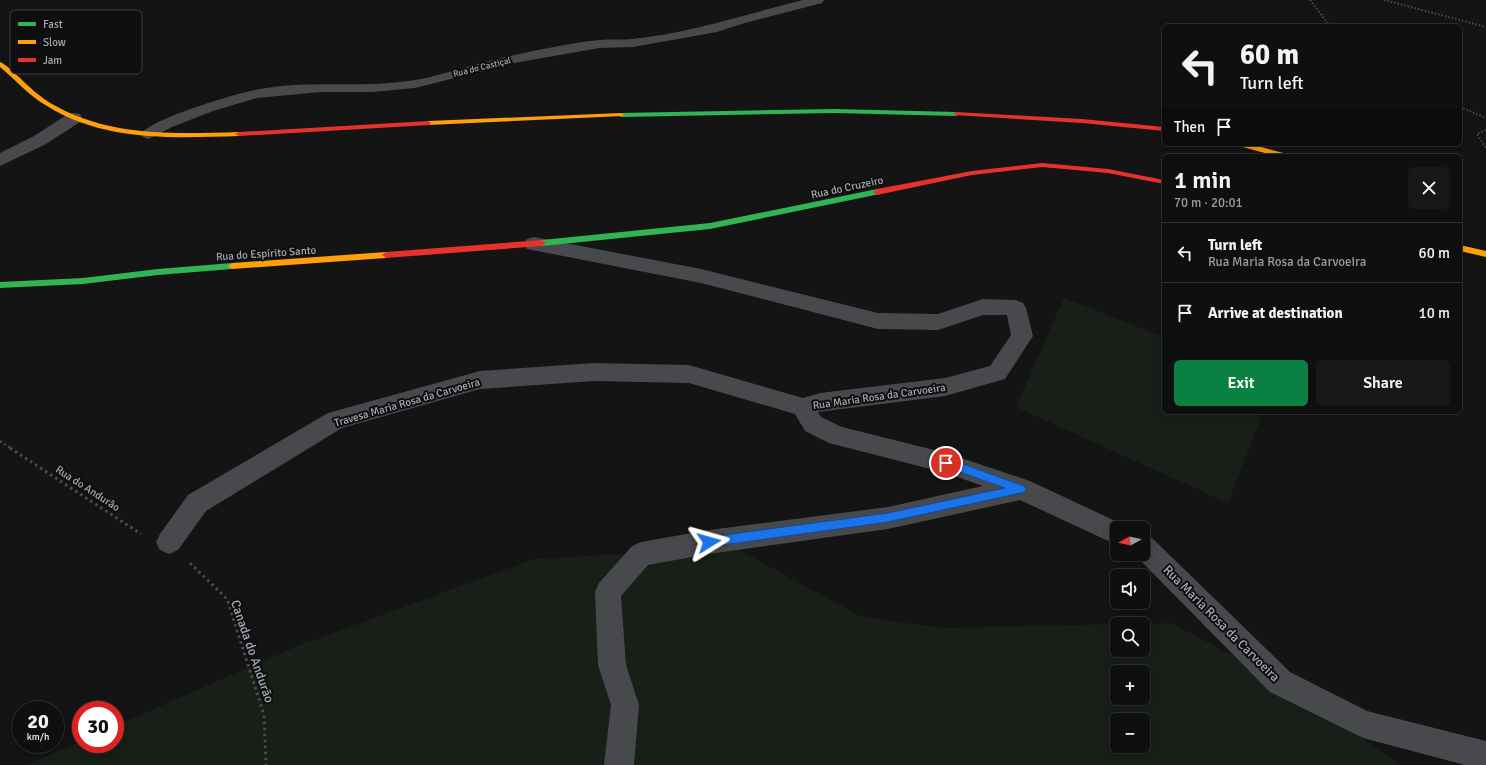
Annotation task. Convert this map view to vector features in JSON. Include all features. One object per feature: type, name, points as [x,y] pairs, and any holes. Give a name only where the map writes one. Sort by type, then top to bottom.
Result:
[{"type":"street","points":[[0,64],[10,71]]},
{"type":"street","points":[[13,74],[48,106],[74,118],[102,128],[148,134],[231,134],[698,111],[929,112],[1090,120],[1162,129]]},
{"type":"street","points":[[0,160],[40,140],[74,118]]},
{"type":"street","points":[[1249,146],[1277,154]]},
{"type":"street","name":"Rua do Cruzeiro","points":[[534,244],[710,226],[972,173],[1042,165],[1108,171],[1162,182]]},
{"type":"street","name":"Rua do Espírito Santo","points":[[0,285],[83,281],[158,272],[534,244]]},
{"type":"street","name":"Rua Maria Rosa da Carvoeira","points":[[534,244],[701,276],[878,321],[938,322],[983,307],[1016,308],[1022,336],[997,372],[945,387],[820,402],[803,407],[813,424],[837,436],[946,463],[1021,489],[1110,531]]},
{"type":"street","points":[[1462,248],[1486,254]]},
{"type":"street","name":"Travesa Maria Rosa da Carvoeira","points":[[169,542],[197,503],[336,420],[480,380],[594,372],[689,374],[803,407]]},
{"type":"street","points":[[619,765],[625,705],[612,665],[608,592],[641,554],[709,542],[888,518],[1021,489]]},
{"type":"street","name":"Rua Maria Rosa da Carvoeira","points":[[1150,553],[1280,682],[1363,724],[1486,756]]},
{"type":"lane","name":"Rua do Castiçal","points":[[148,134],[167,124],[208,108],[256,94],[320,88],[373,88],[415,84],[513,59],[557,50],[599,44],[633,43],[718,28],[740,20],[818,0]]},
{"type":"path","points":[[1310,0],[1314,8],[1328,24]]},
{"type":"path","points":[[1384,0],[1486,27]]},
{"type":"path","points":[[1462,108],[1486,118]]},
{"type":"path","points":[[1486,130],[1478,134],[1486,148]]},
{"type":"path","name":"Rua do Andurão","points":[[0,441],[145,536],[169,542]]},
{"type":"path","name":"Canada do Andurão","points":[[169,542],[227,599],[264,715],[266,765]]},
{"type":"shaded area","points":[[1064,298],[1162,336],[1162,414],[1262,414],[1228,503],[1016,407]]},
{"type":"shaded area","points":[[739,550],[862,617],[945,628],[1110,624],[1110,657],[1150,657],[1150,623],[1171,623],[1261,670],[1401,765],[26,765],[54,753],[64,753],[64,748],[72,745],[72,753],[124,753],[124,722],[295,647],[534,559],[638,553]]},
{"type":"traffic: fast","points":[[621,115],[834,111],[956,114]]},
{"type":"traffic: fast","points":[[542,243],[710,226],[877,192]]},
{"type":"traffic: fast","points":[[0,285],[83,281],[158,272],[232,266]]},
{"type":"traffic: slow","points":[[0,64],[10,72]]},
{"type":"traffic: slow","points":[[12,74],[36,96],[49,105],[70,117],[93,125],[117,131],[141,134],[239,134]]},
{"type":"traffic: slow","points":[[428,123],[621,115]]},
{"type":"traffic: slow","points":[[1249,146],[1277,154]]},
{"type":"traffic: slow","points":[[1462,248],[1486,254]]},
{"type":"traffic: slow","points":[[232,266],[386,255]]},
{"type":"traffic: jam","points":[[956,114],[1082,121],[1162,129]]},
{"type":"traffic: jam","points":[[239,134],[428,123]]},
{"type":"traffic: jam","points":[[877,192],[972,173],[1042,165],[1108,171],[1162,182]]},
{"type":"traffic: jam","points":[[386,255],[542,243]]},
{"type":"route","points":[[709,542],[888,518],[1021,489],[946,463]]}]
